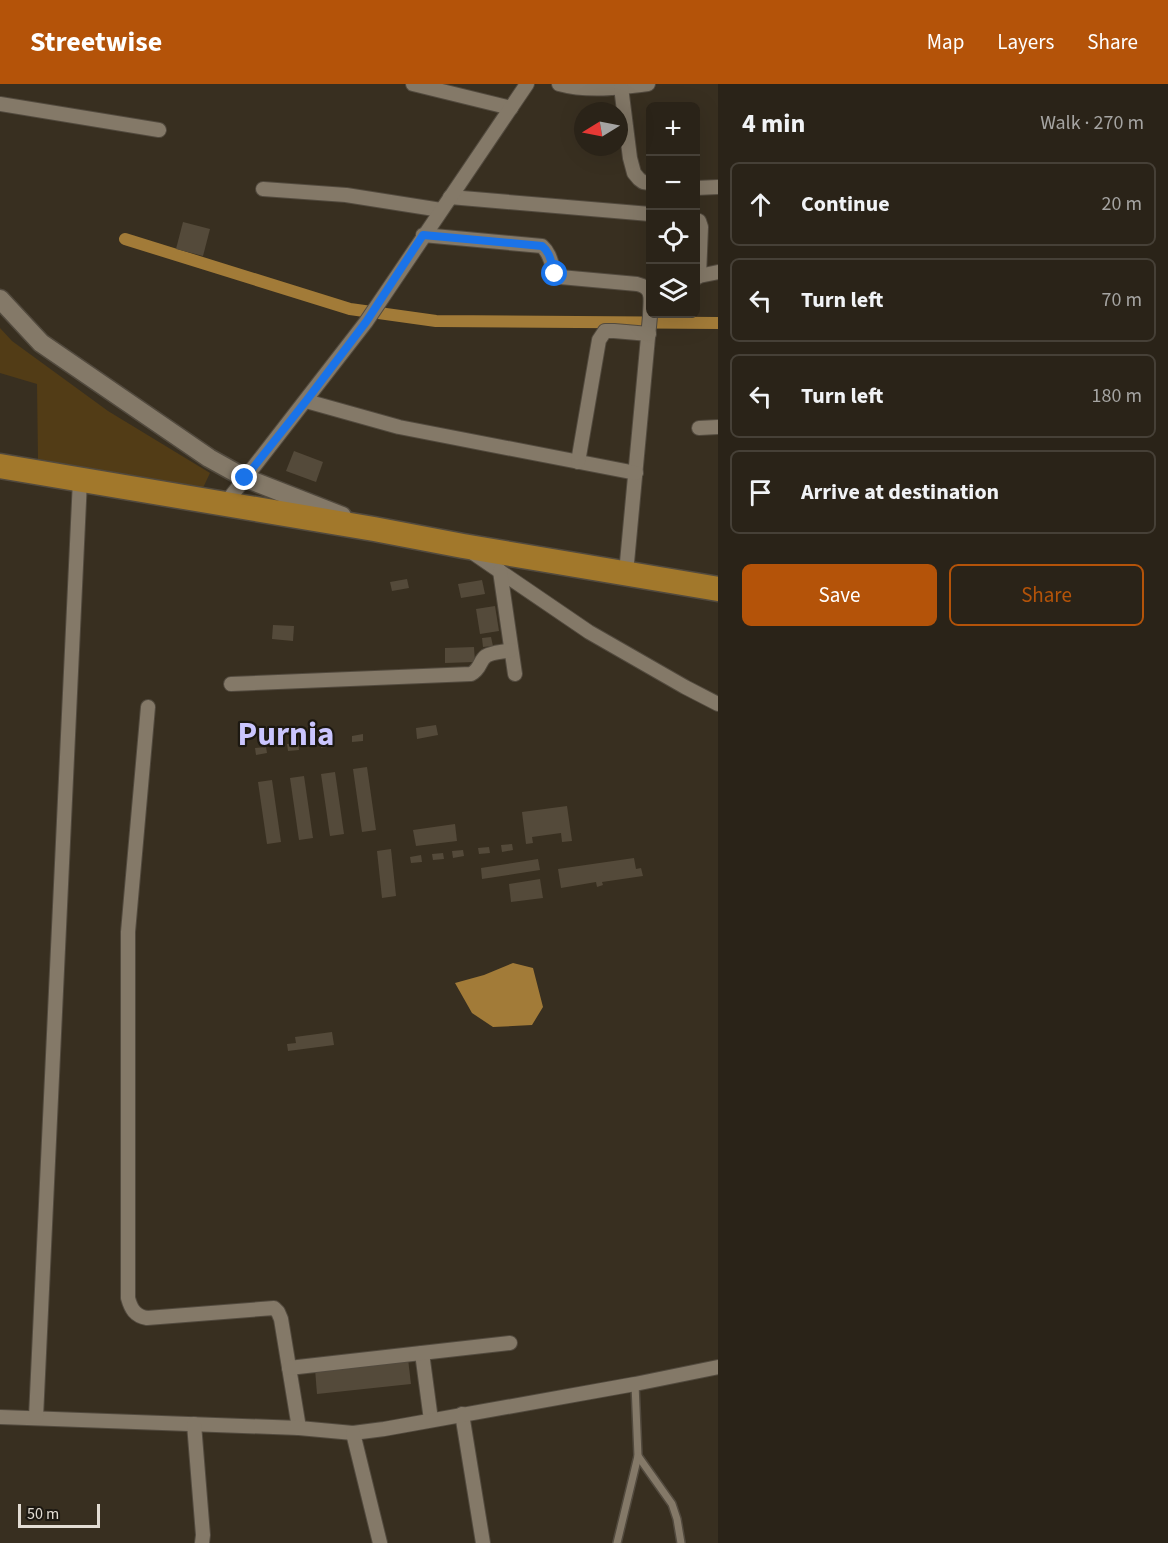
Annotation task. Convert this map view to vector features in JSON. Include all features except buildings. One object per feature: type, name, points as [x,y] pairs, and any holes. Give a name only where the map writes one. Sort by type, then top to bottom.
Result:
[{"type":"highway","points":[[0,466],[718,589]]},
{"type":"street","points":[[413,84],[511,108]]},
{"type":"street","points":[[225,504],[366,322],[527,84]]},
{"type":"street","points":[[559,84],[572,88],[595,89],[648,84]]},
{"type":"street","points":[[621,87],[630,158],[634,173],[646,182]]},
{"type":"street","points":[[0,104],[159,129]]},
{"type":"street","points":[[700,188],[718,187]]},
{"type":"street","points":[[263,189],[346,195],[441,210]]},
{"type":"street","points":[[450,197],[646,214]]},
{"type":"street","points":[[700,224],[700,240]]},
{"type":"street","points":[[423,235],[542,246],[550,257],[555,274],[560,277],[646,286]]},
{"type":"street","points":[[700,276],[718,272]]},
{"type":"street","points":[[0,299],[41,343],[209,458],[245,478],[374,529]]},
{"type":"street","points":[[626,573],[650,318]]},
{"type":"street","points":[[578,462],[601,335],[605,331],[650,326]]},
{"type":"street","points":[[306,401],[399,427],[636,473]]},
{"type":"street","points":[[699,428],[718,427]]},
{"type":"street","points":[[36,1418],[80,480]]},
{"type":"street","points":[[463,546],[589,632],[718,704]]},
{"type":"street","points":[[500,571],[515,674]]},
{"type":"street","points":[[231,684],[471,674],[479,669],[484,657],[489,654],[511,650]]},
{"type":"street","points":[[148,707],[128,932],[128,1298],[131,1309],[139,1317],[147,1318],[274,1308],[281,1318],[299,1428]]},
{"type":"street","points":[[289,1368],[510,1343]]},
{"type":"street","points":[[422,1353],[431,1420]]},
{"type":"street","points":[[0,1417],[299,1428],[353,1433],[635,1384],[718,1366]]},
{"type":"street","points":[[462,1414],[483,1543]]},
{"type":"street","points":[[194,1424],[202,1543]]},
{"type":"street","points":[[353,1433],[380,1543]]},
{"type":"lane","points":[[617,1543],[638,1456],[635,1384]]},
{"type":"lane","points":[[638,1456],[672,1504],[681,1543]]},
{"type":"shaded area","points":[[0,328],[12,341],[108,411],[210,473],[202,490],[38,459],[37,384],[0,373]]},
{"type":"shaded area","points":[[513,963],[533,968],[543,1007],[532,1025],[493,1027],[472,1013],[455,983],[484,975]]},
{"type":"waterway","points":[[125,239],[350,309],[436,321],[718,323]]},
{"type":"district","name":"Purnia","points":[[286,734]]},
{"type":"route","points":[[245,478],[366,322],[423,235],[542,246],[550,257],[555,274]]}]
